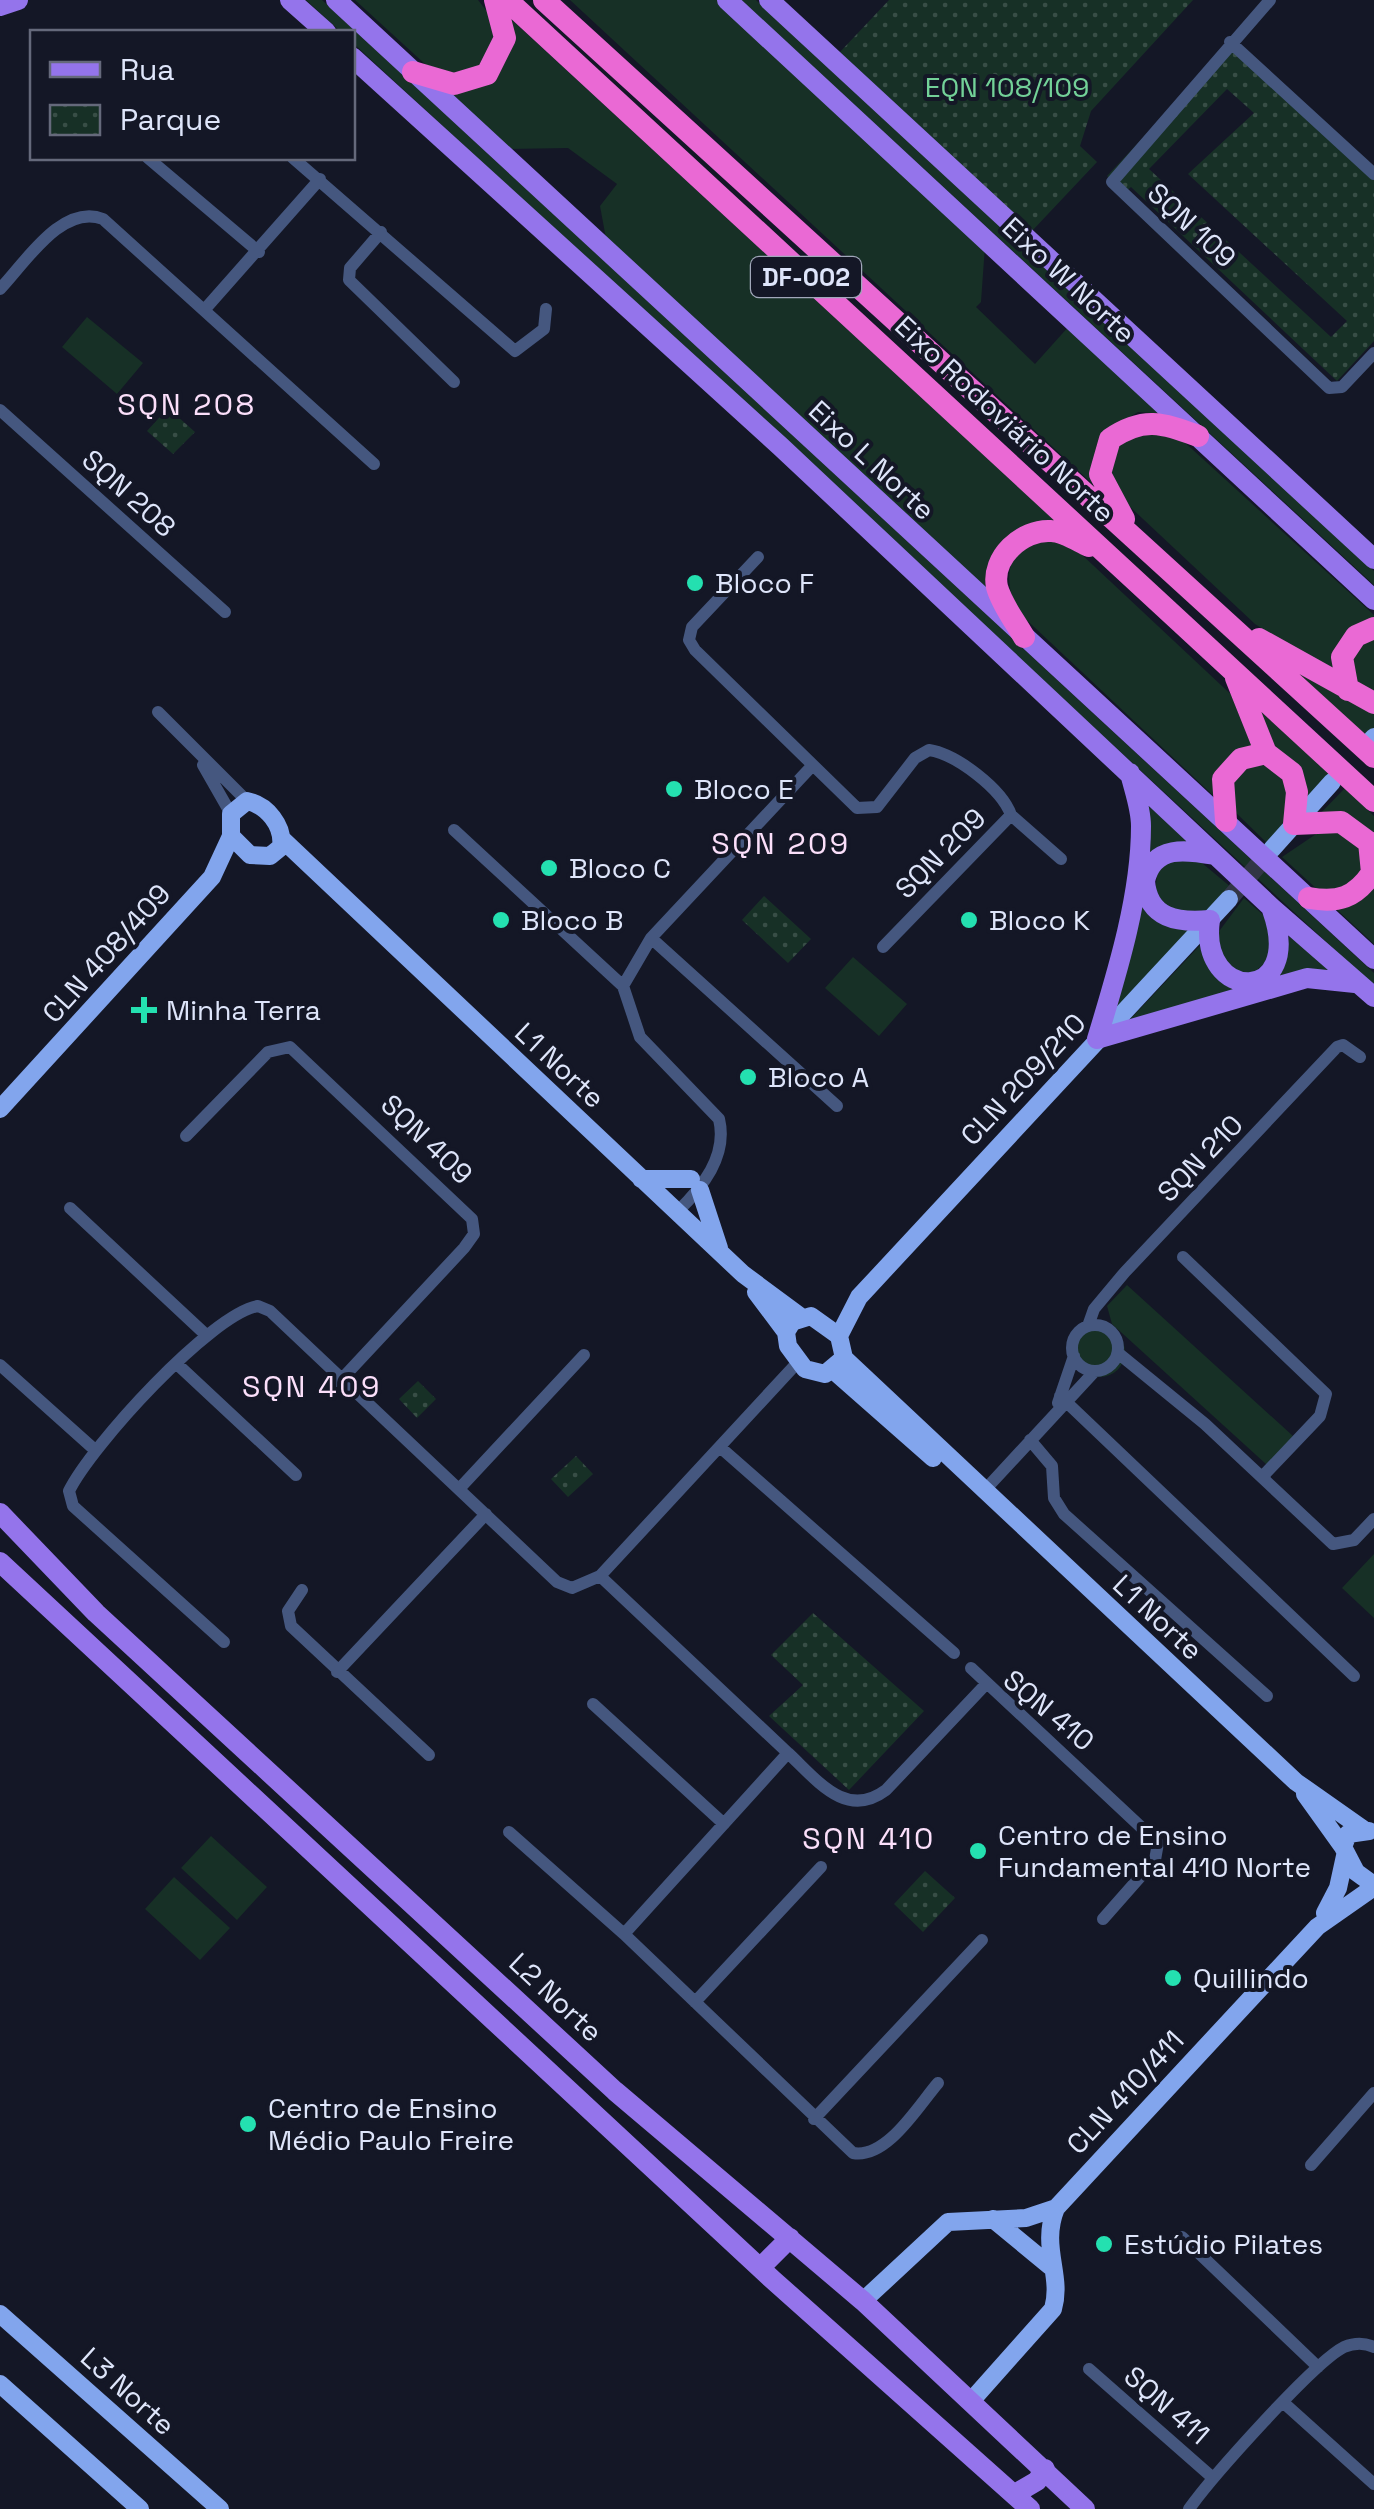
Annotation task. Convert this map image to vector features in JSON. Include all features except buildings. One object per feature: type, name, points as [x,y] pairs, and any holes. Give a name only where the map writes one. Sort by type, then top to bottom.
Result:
[{"type":"highway","points":[[413,72],[454,84],[486,74],[505,38],[496,0]]},
{"type":"highway","name":"Eixo Rodoviário Norte","points":[[507,0],[1374,801]]},
{"type":"highway","name":"Eixo Rodoviário Norte","points":[[544,0],[1136,540],[1373,744]]},
{"type":"highway","points":[[1136,540],[1100,474],[1110,439],[1130,425],[1153,420],[1198,436]]},
{"type":"highway","points":[[1024,637],[996,584],[996,570],[1007,551],[1035,534],[1052,530],[1106,553]]},
{"type":"highway","points":[[1226,620],[1374,703]]},
{"type":"highway","points":[[1348,690],[1341,667],[1346,646],[1374,628]]},
{"type":"highway","points":[[1232,670],[1266,753],[1292,773],[1297,792],[1294,824],[1341,822],[1372,844],[1372,873],[1354,894],[1340,900],[1308,898]]},
{"type":"highway","points":[[1226,821],[1223,779],[1241,759],[1266,753]]},
{"type":"main road","points":[[0,6],[18,0]]},
{"type":"main road","points":[[290,0],[324,30]]},
{"type":"main road","name":"Eixo L Norte","points":[[336,0],[1374,959]]},
{"type":"main road","name":"Eixo W Norte","points":[[727,0],[1374,600]]},
{"type":"main road","name":"Eixo W Norte","points":[[768,0],[1374,559]]},
{"type":"main road","name":"Eixo L Norte","points":[[355,60],[1129,771],[1272,908],[1367,991]]},
{"type":"main road","points":[[1349,536],[1374,542]]},
{"type":"main road","points":[[1096,1040],[1120,952],[1142,825],[1129,771]]},
{"type":"main road","points":[[1215,855],[1173,850],[1156,860],[1145,881],[1148,898],[1159,913],[1187,922],[1210,920],[1210,958],[1226,975],[1248,982],[1267,976],[1280,958],[1282,942],[1272,908]]},
{"type":"main road","points":[[1096,1040],[1306,978],[1367,991]]},
{"type":"main road","name":"L2 Norte","points":[[0,1513],[96,1613],[615,2090],[862,2301],[1084,2509]]},
{"type":"main road","name":"L2 Norte","points":[[0,1562],[760,2268],[1022,2502]]},
{"type":"main road","points":[[760,2268],[790,2238]]},
{"type":"main road","points":[[1022,2502],[1045,2470]]},
{"type":"street","name":"SQN 109","points":[[1270,0],[1112,182],[1329,388],[1342,387],[1372,358]]},
{"type":"street","points":[[1230,42],[1374,174]]},
{"type":"street","points":[[150,160],[259,252]]},
{"type":"street","points":[[296,160],[515,351],[544,329],[546,309]]},
{"type":"street","points":[[206,308],[320,178]]},
{"type":"street","points":[[0,290],[64,222],[88,214],[104,219],[374,464]]},
{"type":"street","points":[[382,232],[350,268],[350,280],[454,382]]},
{"type":"street","name":"SQN 208","points":[[0,410],[225,612]]},
{"type":"street","name":"SQN 209","points":[[758,557],[698,619],[690,640],[812,766],[856,808],[868,810],[884,800],[916,758],[929,750],[939,751],[1003,798],[1011,815],[883,946]]},
{"type":"street","points":[[158,712],[247,801],[272,818],[278,846],[250,855],[232,836],[230,814],[197,754]]},
{"type":"street","points":[[623,986],[651,938],[812,766]]},
{"type":"street","points":[[1272,849],[1332,782]]},
{"type":"street","points":[[230,814],[247,801]]},
{"type":"street","points":[[1011,815],[1061,859]]},
{"type":"street","points":[[454,830],[623,986],[640,1037],[719,1119],[721,1147],[700,1180],[671,1207]]},
{"type":"street","name":"CLN 408/409","points":[[0,1109],[212,877],[232,836]]},
{"type":"street","name":"L1 Norte","points":[[278,846],[340,897],[743,1274],[786,1332]]},
{"type":"street","name":"CLN 408/409","points":[[212,877],[250,855]]},
{"type":"street","name":"CLN 209/210","points":[[839,1336],[859,1296],[1229,898]]},
{"type":"street","points":[[651,938],[837,1106]]},
{"type":"street","name":"SQN 210","points":[[1088,1326],[1094,1309],[1125,1272],[1337,1047],[1343,1045],[1360,1057]]},
{"type":"street","name":"SQN 409","points":[[186,1136],[268,1052],[290,1047],[472,1220],[470,1241],[340,1382]]},
{"type":"street","points":[[641,1179],[700,1180]]},
{"type":"street","points":[[700,1180],[721,1253]]},
{"type":"street","points":[[70,1208],[205,1334]]},
{"type":"street","points":[[1183,1258],[1326,1394],[1320,1416],[1263,1476]]},
{"type":"street","name":"L1 Norte","points":[[743,1274],[809,1318]]},
{"type":"street","name":"CLN 209/210","points":[[809,1318],[859,1296]]},
{"type":"street","points":[[224,1642],[74,1506],[69,1491],[95,1450],[176,1364],[205,1334],[238,1312],[258,1306],[270,1311],[340,1382],[562,1585],[579,1588],[600,1576],[798,1362]]},
{"type":"street","points":[[809,1318],[839,1336],[838,1364],[816,1374],[798,1362],[786,1332],[809,1318]]},
{"type":"street","points":[[983,1492],[1055,1415],[1064,1399],[1074,1356],[1073,1342],[1088,1326],[1108,1328],[1116,1339],[1118,1352],[1112,1364],[1095,1371],[1064,1399]]},
{"type":"street","points":[[1118,1352],[1263,1476],[1303,1520],[1333,1544],[1354,1540],[1374,1520]]},
{"type":"street","points":[[459,1489],[584,1355]]},
{"type":"street","points":[[1074,1356],[1083,1368],[1095,1371]]},
{"type":"street","points":[[0,1364],[95,1450]]},
{"type":"street","points":[[176,1364],[296,1475]]},
{"type":"street","name":"L1 Norte","points":[[838,1364],[951,1473],[983,1492],[1296,1782],[1369,1830]]},
{"type":"street","points":[[1064,1399],[1354,1676]]},
{"type":"street","name":"L1 Norte","points":[[1030,1440],[1052,1466],[1059,1509],[1267,1696]]},
{"type":"street","points":[[721,1448],[954,1653]]},
{"type":"street","points":[[337,1672],[486,1514]]},
{"type":"street","name":"SQN 410","points":[[600,1576],[835,1796],[854,1803],[868,1801],[886,1790],[987,1684],[1158,1843],[1156,1860],[1103,1919]]},
{"type":"street","points":[[302,1590],[287,1617],[300,1637],[430,1755]]},
{"type":"street","points":[[970,1668],[987,1684]]},
{"type":"street","points":[[593,1704],[724,1824]]},
{"type":"street","points":[[624,1934],[788,1753]]},
{"type":"street","name":"L1 Norte","points":[[1296,1782],[1361,1876],[1374,1886]]},
{"type":"street","points":[[1344,1851],[1348,1834],[1369,1830]]},
{"type":"street","points":[[508,1832],[624,1934],[844,2146],[864,2155],[884,2144],[938,2084]]},
{"type":"street","name":"CLN 410/411","points":[[1317,1927],[1334,1898],[1344,1851]]},
{"type":"street","points":[[695,2002],[821,1866]]},
{"type":"street","name":"CLN 410/411","points":[[1056,2208],[1317,1927],[1374,1886]]},
{"type":"street","points":[[814,2118],[982,1940]]},
{"type":"street","points":[[1310,2165],[1374,2093]]},
{"type":"street","points":[[862,2301],[938,2228],[959,2218],[1032,2217],[1056,2208]]},
{"type":"street","points":[[972,2400],[1049,2316],[1056,2296],[1048,2240],[1056,2208]]},
{"type":"street","points":[[993,2219],[1050,2266]]},
{"type":"street","points":[[1182,2237],[1318,2367]]},
{"type":"street","name":"L3 Norte","points":[[0,2314],[220,2509]]},
{"type":"street","name":"SQN 411","points":[[1189,2509],[1213,2478],[1318,2367],[1344,2348],[1366,2344],[1374,2347]]},
{"type":"street","name":"SQN 411","points":[[1089,2369],[1213,2478]]},
{"type":"street","points":[[1,2388],[139,2509]]},
{"type":"street","points":[[1285,2404],[1374,2484]]},
{"type":"green space","points":[[306,0],[322,0],[354,30],[339,30]]},
{"type":"green space","points":[[355,0],[478,0],[497,24],[485,63],[460,75],[426,65]]},
{"type":"green space","points":[[570,0],[718,0],[985,246],[981,302],[976,307],[1035,364],[1070,325],[1166,414],[1138,412],[1113,427],[1098,489]]},
{"type":"green space","points":[[741,0],[756,0],[1374,571],[1374,585]]},
{"type":"green space","name":"EQN 108/109","points":[[889,0],[1193,0],[1091,111],[1080,146],[1097,162],[1031,232],[840,52]]},
{"type":"green space","points":[[511,19],[1061,526],[1037,526],[992,593],[607,244],[600,206],[617,184],[568,148],[507,149],[442,90],[463,90]]},
{"type":"green space","points":[[355,31],[1374,973],[1374,986],[355,45]]},
{"type":"green space","points":[[1232,43],[1374,173],[1374,341],[1337,381],[1131,187],[1125,192],[1107,176]],"holes":[[[1227,89],[1254,113],[1188,174],[1347,321],[1331,337],[1149,169]]]},
{"type":"green space","points":[[87,317],[143,363],[117,394],[62,347]]},
{"type":"green space","points":[[168,408],[195,432],[173,454],[147,431]]},
{"type":"green space","points":[[1135,431],[1181,439],[1374,615],[1374,622],[1337,676],[1255,624],[1127,504],[1109,469],[1120,443]]},
{"type":"green space","points":[[1054,540],[1079,552],[1238,701],[1259,750],[1217,799],[1015,609],[1009,582],[1012,562],[1026,548]]},
{"type":"green space","points":[[1374,633],[1374,698],[1356,688],[1351,649]]},
{"type":"green space","points":[[1275,652],[1374,709],[1374,733],[1369,738]]},
{"type":"green space","points":[[1256,707],[1333,777],[1303,810]]},
{"type":"green space","points":[[1254,762],[1286,773],[1289,811],[1270,846],[1230,807],[1229,786]]},
{"type":"green space","points":[[1345,788],[1374,816],[1374,837],[1314,820]]},
{"type":"green space","points":[[1144,798],[1198,846],[1179,845],[1142,892],[1193,928],[1110,1019]]},
{"type":"green space","points":[[1341,829],[1366,855],[1354,887],[1319,891],[1282,857],[1322,830]]},
{"type":"green space","points":[[1196,858],[1232,888],[1200,915],[1180,918],[1155,895],[1157,874],[1166,861]]},
{"type":"green space","points":[[1374,876],[1374,944],[1333,906]]},
{"type":"green space","points":[[764,896],[811,939],[788,963],[742,920]]},
{"type":"green space","points":[[1244,898],[1269,920],[1277,954],[1249,976],[1223,965],[1217,934]]},
{"type":"green space","points":[[1289,936],[1340,977],[1120,1030],[1204,941],[1220,977],[1284,965]]},
{"type":"green space","points":[[853,957],[907,1004],[879,1036],[825,988]]},
{"type":"green space","points":[[1127,1285],[1293,1436],[1267,1465],[1112,1324],[1107,1306]]},
{"type":"green space","points":[[1100,1327],[1118,1334],[1125,1352],[1118,1370],[1100,1377],[1082,1370],[1075,1352],[1082,1334]]},
{"type":"green space","points":[[418,1381],[436,1399],[417,1418],[399,1399]]},
{"type":"green space","points":[[576,1456],[593,1474],[568,1497],[551,1479]]},
{"type":"green space","points":[[1374,1554],[1374,1618],[1342,1588]]},
{"type":"green space","points":[[813,1613],[924,1711],[849,1790],[769,1716],[803,1685],[771,1655]]},
{"type":"green space","points":[[211,1836],[267,1887],[237,1920],[181,1868]]},
{"type":"green space","points":[[925,1871],[955,1898],[923,1932],[894,1904]]},
{"type":"green space","points":[[174,1877],[230,1928],[200,1960],[145,1909]]},
{"type":"tunnel","points":[[1229,899],[1272,849]]},
{"type":"place","name":"Bloco F","points":[[695,583]]},
{"type":"place","name":"Bloco E","points":[[674,789]]},
{"type":"place","name":"Bloco C","points":[[549,868]]},
{"type":"place","name":"Bloco B","points":[[501,920]]},
{"type":"place","name":"Bloco K","points":[[969,920]]},
{"type":"place","name":"Minha Terra","points":[[144,1010]]},
{"type":"place","name":"Bloco A","points":[[748,1077]]},
{"type":"place","name":"Centro de Ensino Fundamental 410 Norte","points":[[978,1851]]},
{"type":"place","name":"Quillindo","points":[[1173,1978]]},
{"type":"place","name":"Centro de Ensino Médio Paulo Freire","points":[[248,2124]]},
{"type":"place","name":"Estúdio Pilates","points":[[1104,2244]]},
{"type":"district","name":"SQN 208","points":[[187,405]]},
{"type":"district","name":"SQN 209","points":[[781,844]]},
{"type":"district","name":"SQN 409","points":[[312,1387]]},
{"type":"district","name":"SQN 410","points":[[869,1839]]}]
